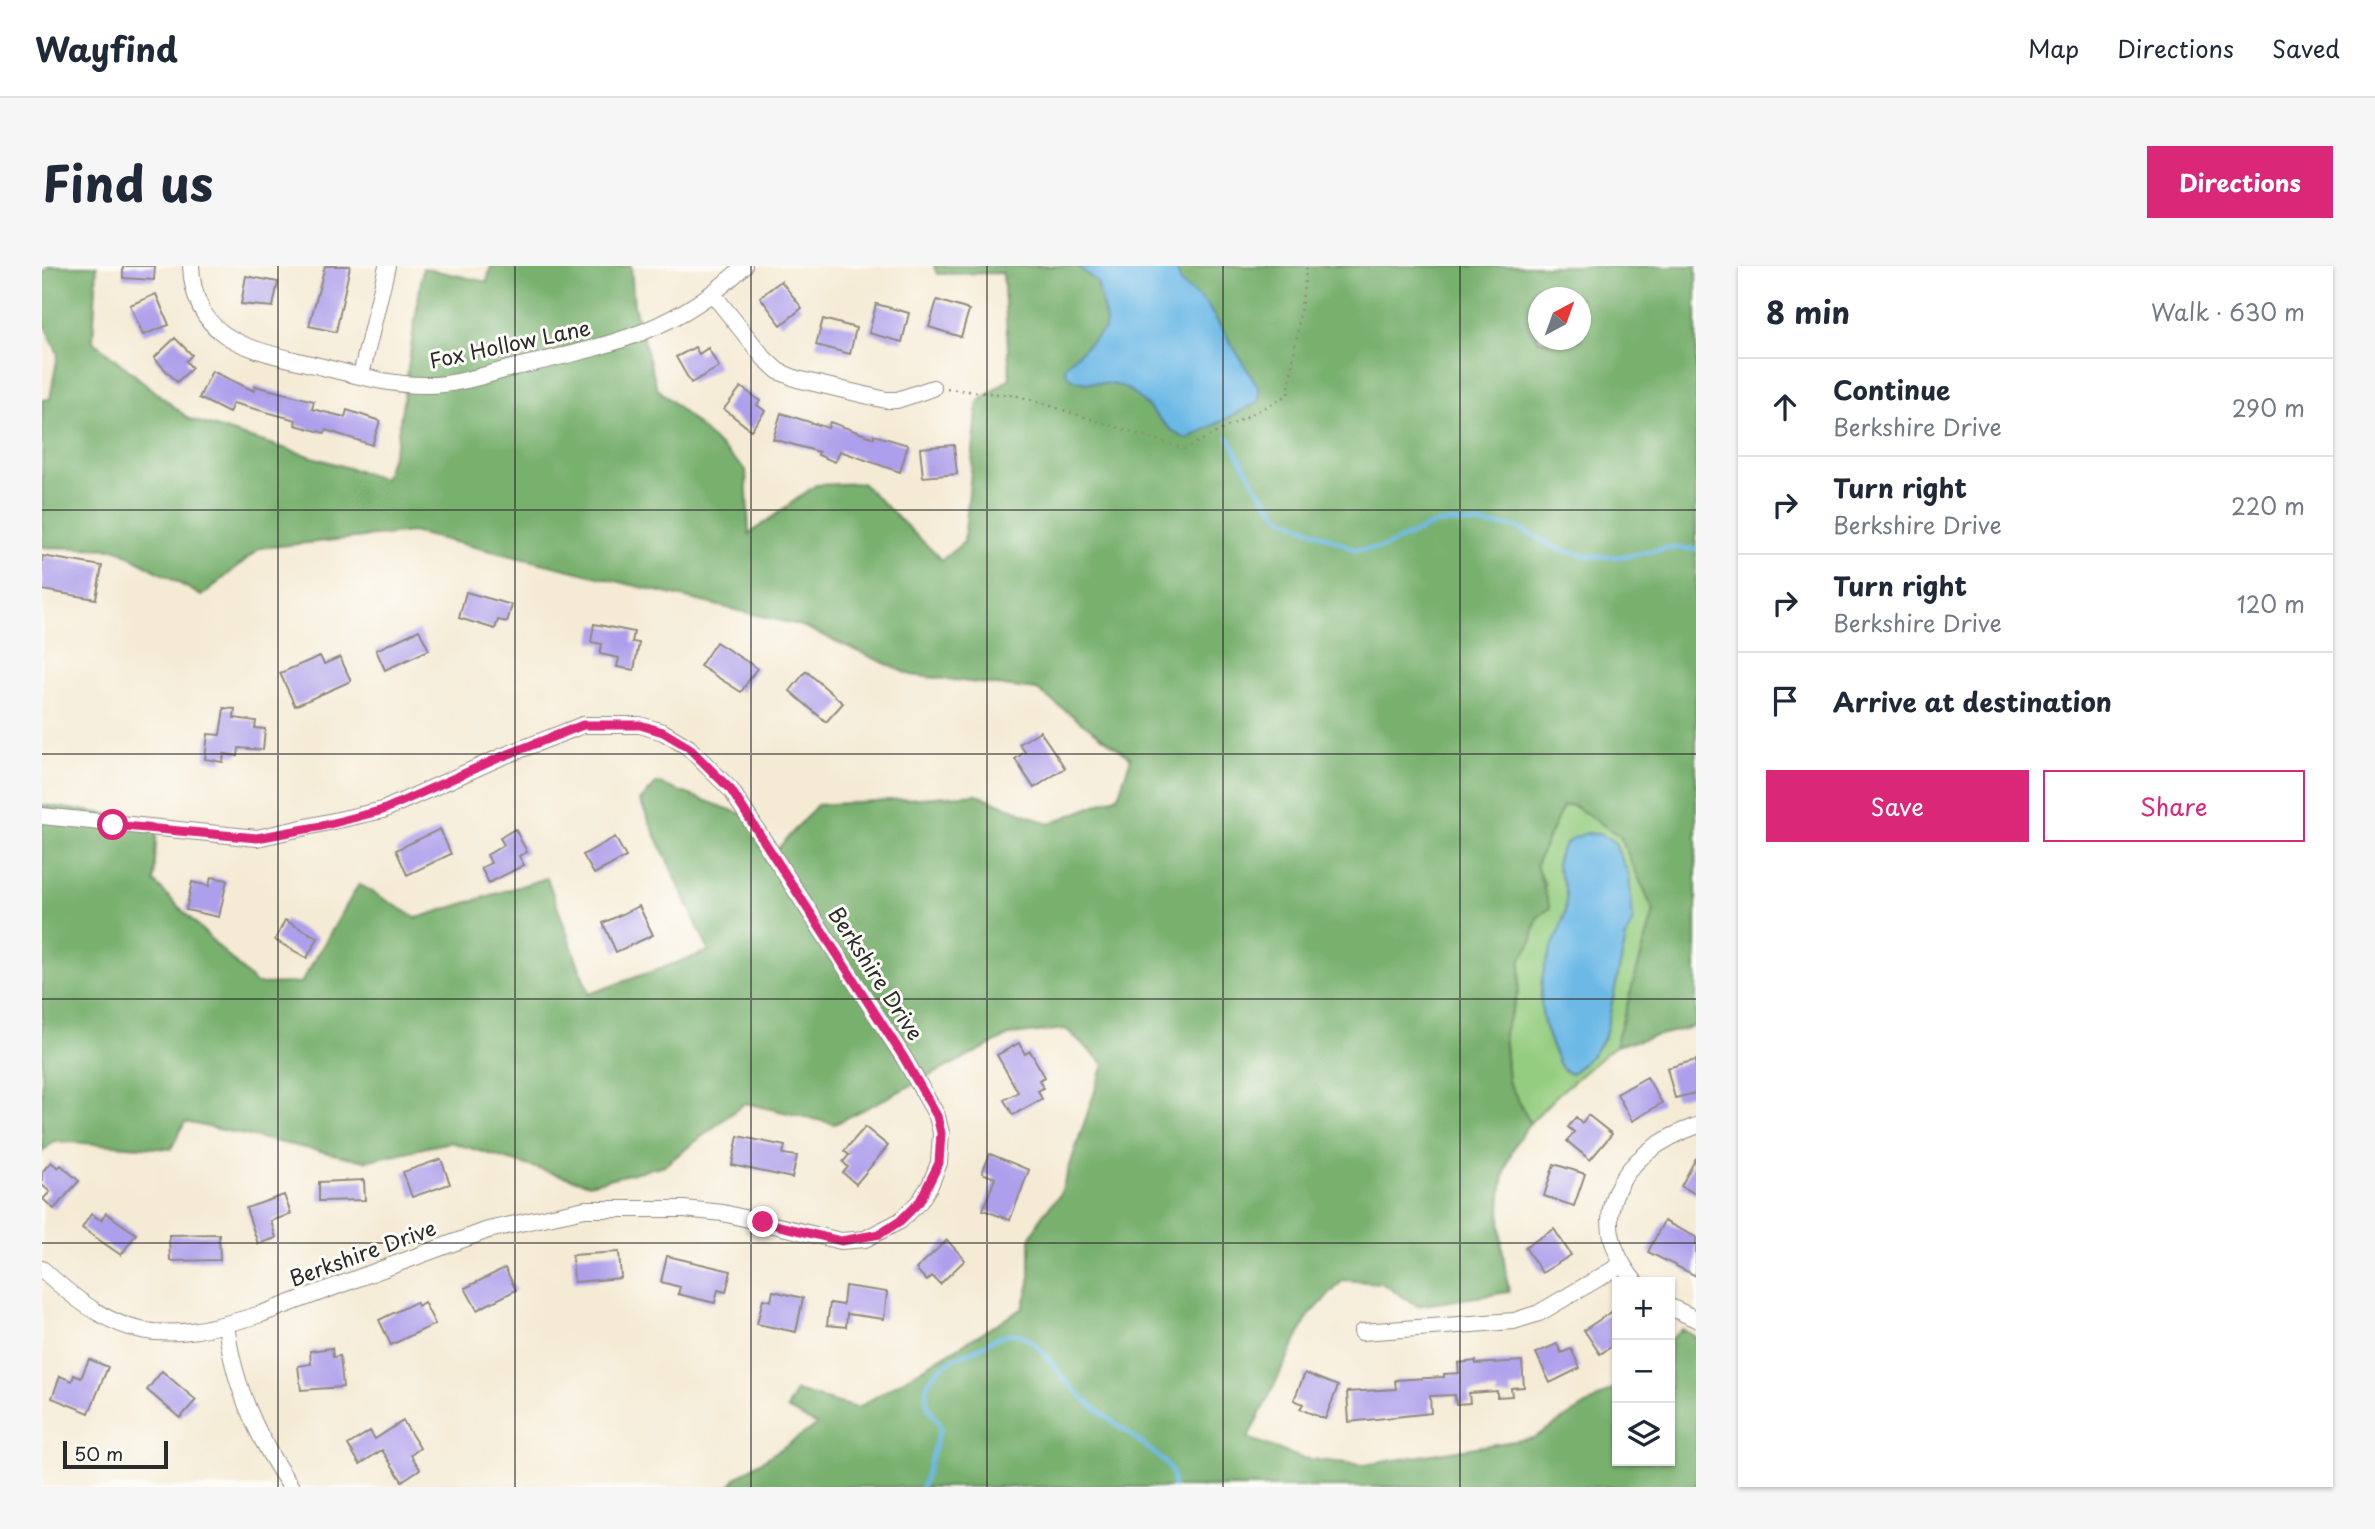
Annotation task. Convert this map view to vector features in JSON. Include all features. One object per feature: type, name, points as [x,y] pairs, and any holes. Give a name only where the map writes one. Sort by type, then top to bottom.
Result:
[{"type":"street","name":"Fox Hollow Lane","points":[[191,266],[196,299],[204,314],[225,336],[255,350],[361,375],[428,385],[521,366],[648,332],[672,321],[744,266]]},
{"type":"street","points":[[361,375],[387,266]]},
{"type":"street","points":[[712,293],[764,358],[787,375],[886,400],[897,400],[933,388]]},
{"type":"street","name":"Berkshire Drive","points":[[42,816],[257,838],[383,810],[501,757],[583,725],[640,725],[663,732],[688,747],[731,790],[904,1058],[937,1116],[941,1133],[939,1163],[920,1201],[900,1221],[865,1239],[841,1241],[723,1213],[684,1209],[585,1209],[488,1230],[226,1324],[173,1334],[131,1329],[96,1314],[42,1269]]},
{"type":"street","points":[[1631,1277],[1621,1265],[1610,1229],[1611,1208],[1618,1186],[1630,1168],[1651,1148],[1696,1126]]},
{"type":"street","points":[[1362,1332],[1514,1321],[1539,1313],[1621,1265]]},
{"type":"street","points":[[1675,1309],[1696,1319]]},
{"type":"street","points":[[226,1324],[230,1355],[261,1443],[291,1487]]},
{"type":"path","points":[[933,388],[1019,396],[1185,449],[1288,396],[1307,266]]},
{"type":"green space","points":[[49,266],[97,266],[93,341],[189,419],[384,479],[397,441],[423,268],[487,282],[491,266],[631,266],[634,306],[657,388],[746,470],[749,534],[816,485],[862,483],[942,560],[964,542],[978,402],[1010,378],[1003,273],[937,274],[934,266],[1696,266],[1696,1026],[1615,1046],[1654,912],[1620,836],[1573,805],[1563,806],[1536,864],[1550,908],[1537,918],[1531,943],[1521,959],[1518,993],[1504,1032],[1508,1081],[1530,1123],[1517,1141],[1508,1161],[1500,1204],[1502,1249],[1509,1292],[1418,1306],[1381,1283],[1343,1280],[1308,1317],[1248,1438],[1301,1458],[1363,1465],[1533,1438],[1612,1389],[1612,1466],[1675,1466],[1675,1335],[1682,1329],[1696,1337],[1696,1487],[729,1487],[736,1478],[817,1425],[787,1409],[796,1391],[857,1408],[1023,1308],[1030,1283],[1030,1239],[1042,1215],[1060,1195],[1104,1064],[1066,1029],[1010,1035],[835,1124],[745,1103],[665,1165],[589,1184],[450,1142],[365,1161],[185,1122],[171,1149],[54,1141],[42,1152],[42,805],[157,821],[154,882],[256,984],[301,983],[359,884],[417,918],[547,878],[589,994],[709,951],[640,801],[657,783],[753,818],[774,853],[817,805],[977,794],[1049,824],[1118,796],[1131,758],[1037,690],[911,675],[802,626],[412,532],[260,548],[202,596],[117,549],[42,547],[42,400],[50,399],[58,354],[42,319],[42,275]]},
{"type":"green space","points":[[1572,805],[1620,836],[1654,912],[1615,1046],[1556,1096],[1530,1123],[1508,1081],[1504,1032],[1518,993],[1521,959],[1531,943],[1545,884],[1535,864],[1563,806]]},
{"type":"water","points":[[1077,266],[1176,266],[1181,283],[1206,303],[1259,388],[1259,402],[1187,439],[1170,429],[1140,399],[1123,387],[1108,383],[1081,382],[1068,376],[1065,369],[1067,364],[1105,329],[1106,321],[1097,282]]},
{"type":"water","points":[[1587,833],[1602,835],[1614,842],[1629,875],[1633,920],[1626,938],[1605,1036],[1593,1054],[1571,1074],[1561,1067],[1549,1039],[1543,1019],[1541,987],[1545,966],[1565,914],[1565,889],[1557,860],[1567,843]]},
{"type":"building","points":[[123,266],[155,266],[154,280],[123,278]]},
{"type":"building","points":[[325,266],[350,266],[336,332],[309,326]]},
{"type":"building","points":[[246,276],[278,282],[273,307],[241,304]]},
{"type":"building","points":[[781,281],[802,308],[781,325],[760,297]]},
{"type":"building","points":[[156,294],[169,325],[143,335],[130,305]]},
{"type":"building","points":[[937,300],[969,310],[961,337],[929,327]]},
{"type":"building","points":[[876,304],[909,313],[902,342],[869,333]]},
{"type":"building","points":[[823,319],[856,328],[850,354],[816,345]]},
{"type":"building","points":[[175,338],[192,355],[186,361],[192,368],[177,382],[154,358]]},
{"type":"building","points":[[695,347],[699,354],[708,348],[719,367],[691,383],[676,357]]},
{"type":"building","points":[[212,371],[254,391],[255,386],[314,401],[312,409],[345,417],[347,410],[380,421],[372,445],[326,430],[325,433],[295,425],[296,420],[233,403],[229,413],[199,398]]},
{"type":"building","points":[[741,387],[760,401],[757,405],[765,411],[751,430],[724,409]]},
{"type":"building","points":[[781,413],[828,428],[830,422],[874,438],[874,435],[908,445],[900,472],[840,451],[835,462],[818,455],[819,452],[773,439]]},
{"type":"building","points":[[954,445],[957,474],[923,477],[920,448]]},
{"type":"building","points":[[42,556],[102,566],[96,599],[42,590]]},
{"type":"building","points":[[466,592],[512,605],[507,622],[498,620],[495,629],[459,618]]},
{"type":"building","points":[[594,624],[634,632],[632,642],[639,643],[634,670],[617,667],[619,658],[600,654],[602,644],[591,642]]},
{"type":"building","points":[[419,630],[429,650],[385,670],[376,650]]},
{"type":"building","points":[[716,642],[757,668],[741,692],[700,666]]},
{"type":"building","points":[[320,656],[324,664],[340,657],[351,681],[295,706],[280,673]]},
{"type":"building","points":[[806,671],[843,703],[826,722],[790,691]]},
{"type":"building","points":[[224,708],[235,709],[234,718],[256,721],[255,728],[265,729],[263,750],[239,748],[238,756],[224,754],[223,762],[205,759],[208,734],[220,735]]},
{"type":"building","points":[[1040,731],[1065,768],[1034,788],[1015,759],[1025,752],[1019,744]]},
{"type":"building","points":[[440,829],[451,854],[407,875],[396,850]]},
{"type":"building","points":[[515,829],[527,852],[519,856],[524,865],[489,883],[481,868],[491,863],[487,855],[504,845],[500,838]]},
{"type":"building","points":[[615,837],[626,857],[594,874],[583,855]]},
{"type":"building","points":[[211,877],[227,880],[219,917],[186,910],[192,882],[209,886]]},
{"type":"building","points":[[639,906],[653,935],[616,952],[603,923]]},
{"type":"building","points":[[285,920],[318,938],[307,958],[275,940]]},
{"type":"building","points":[[1019,1043],[1025,1054],[1030,1051],[1045,1077],[1039,1080],[1043,1088],[1038,1091],[1042,1099],[1013,1115],[1004,1100],[1018,1092],[997,1055]]},
{"type":"building","points":[[1696,1060],[1696,1093],[1675,1098],[1667,1068]]},
{"type":"building","points":[[1647,1077],[1662,1103],[1632,1121],[1617,1094]]},
{"type":"building","points":[[1588,1115],[1612,1134],[1590,1160],[1567,1141],[1574,1132],[1568,1127],[1576,1117],[1582,1123]]},
{"type":"building","points":[[865,1127],[888,1146],[856,1184],[843,1173],[848,1167],[843,1162],[849,1155],[844,1151]]},
{"type":"building","points":[[738,1136],[785,1146],[783,1154],[797,1156],[792,1178],[732,1165]]},
{"type":"building","points":[[990,1154],[1029,1170],[1010,1220],[983,1210],[995,1178],[982,1173]]},
{"type":"building","points":[[1696,1158],[1696,1194],[1681,1186]]},
{"type":"building","points":[[441,1159],[450,1184],[412,1197],[403,1172]]},
{"type":"building","points":[[51,1162],[58,1168],[61,1165],[79,1181],[54,1209],[43,1199],[50,1192],[42,1185],[42,1172]]},
{"type":"building","points":[[1554,1164],[1585,1174],[1574,1206],[1544,1196]]},
{"type":"building","points":[[364,1180],[365,1200],[319,1201],[319,1182]]},
{"type":"building","points":[[284,1195],[291,1214],[271,1221],[276,1238],[258,1244],[246,1208]]},
{"type":"building","points":[[106,1213],[136,1234],[121,1255],[82,1228],[91,1214],[101,1220]]},
{"type":"building","points":[[1664,1221],[1696,1237],[1696,1276],[1648,1252]]},
{"type":"building","points":[[1554,1229],[1571,1255],[1542,1273],[1525,1247]]},
{"type":"building","points":[[219,1234],[220,1260],[170,1261],[169,1235]]},
{"type":"building","points":[[947,1240],[965,1260],[940,1284],[932,1276],[927,1281],[916,1269]]},
{"type":"building","points":[[619,1252],[621,1278],[574,1282],[572,1255]]},
{"type":"building","points":[[667,1256],[731,1271],[726,1292],[718,1290],[715,1303],[678,1294],[680,1287],[661,1282]]},
{"type":"building","points":[[505,1268],[516,1290],[477,1310],[465,1288]]},
{"type":"building","points":[[845,1286],[887,1292],[884,1319],[847,1314],[846,1327],[827,1325],[830,1303],[843,1305]]},
{"type":"building","points":[[773,1291],[803,1298],[796,1332],[757,1324],[763,1299],[771,1301]]},
{"type":"building","points":[[416,1302],[418,1306],[424,1302],[435,1324],[391,1345],[379,1320]]},
{"type":"building","points":[[1612,1312],[1612,1346],[1600,1354],[1584,1330]]},
{"type":"building","points":[[1557,1344],[1561,1353],[1571,1349],[1580,1368],[1550,1383],[1536,1353]]},
{"type":"building","points":[[332,1348],[333,1357],[340,1356],[343,1387],[301,1390],[298,1366],[311,1364],[310,1351]]},
{"type":"building","points":[[89,1359],[108,1367],[89,1413],[52,1398],[60,1376],[72,1381],[74,1375],[81,1378]]},
{"type":"building","points":[[1476,1361],[1476,1364],[1522,1361],[1524,1387],[1511,1388],[1512,1396],[1497,1397],[1497,1391],[1469,1393],[1470,1403],[1456,1404],[1455,1395],[1430,1396],[1431,1413],[1349,1422],[1347,1392],[1396,1389],[1395,1380],[1444,1377],[1444,1374],[1459,1373],[1458,1363]]},
{"type":"building","points":[[162,1371],[196,1400],[180,1418],[147,1390]]},
{"type":"building","points":[[1305,1373],[1338,1386],[1325,1419],[1300,1409],[1303,1404],[1294,1400]]},
{"type":"building","points":[[403,1421],[420,1448],[411,1455],[420,1469],[402,1481],[382,1450],[360,1464],[348,1445],[370,1431],[375,1439]]},
{"type":"waterway","points":[[1228,437],[1258,489],[1281,517],[1356,550],[1382,548],[1434,524],[1450,522],[1516,527],[1561,550],[1588,556],[1623,557],[1667,548],[1696,549]]},
{"type":"waterway","points":[[922,1487],[940,1429],[929,1409],[926,1396],[930,1379],[951,1361],[998,1337],[1010,1334],[1017,1334],[1031,1342],[1045,1354],[1078,1393],[1166,1464],[1172,1473],[1173,1487]]},
{"type":"route","points":[[113,825],[257,838],[322,826],[383,810],[501,757],[583,725],[640,725],[663,732],[688,747],[711,767],[731,790],[904,1058],[937,1116],[941,1133],[939,1163],[930,1185],[920,1201],[900,1221],[880,1234],[865,1239],[841,1241],[763,1222]]}]
